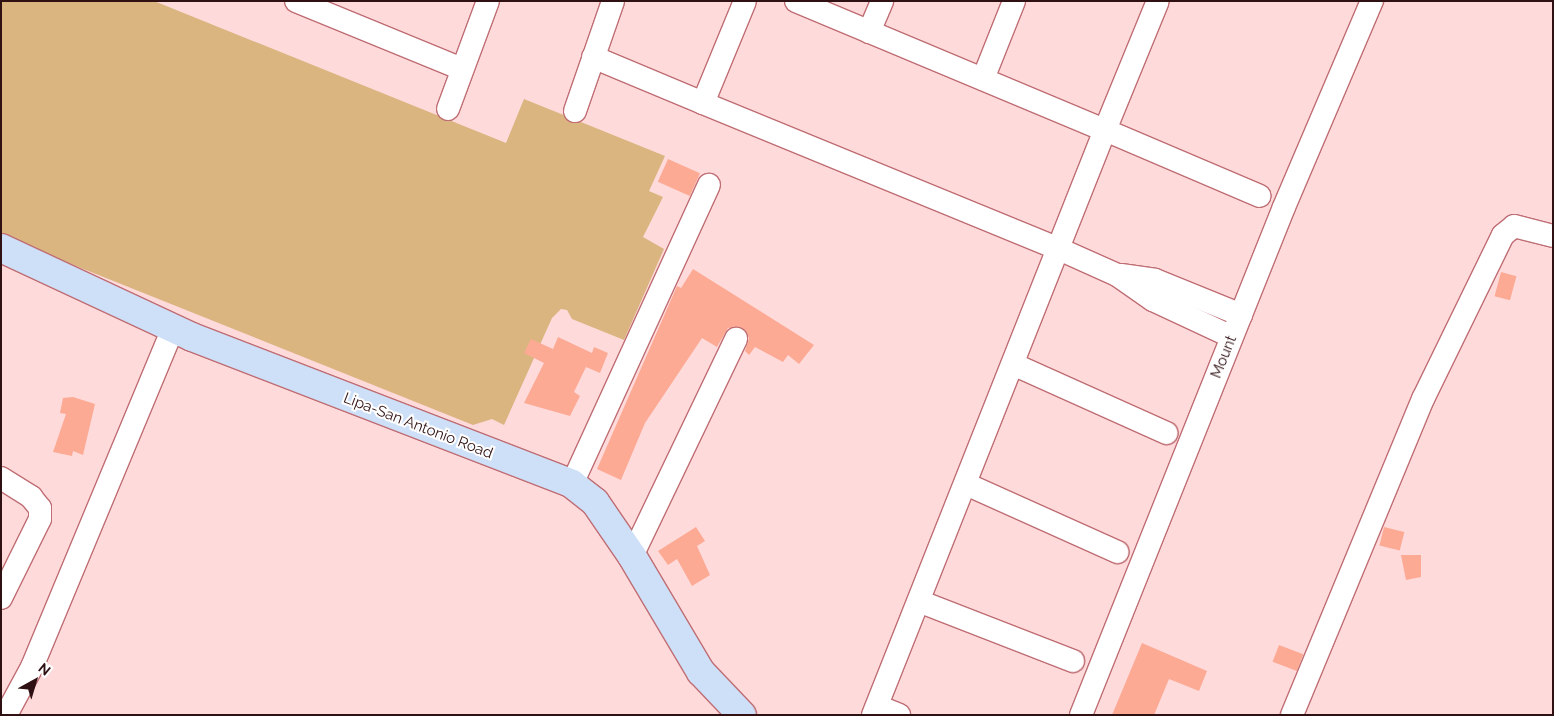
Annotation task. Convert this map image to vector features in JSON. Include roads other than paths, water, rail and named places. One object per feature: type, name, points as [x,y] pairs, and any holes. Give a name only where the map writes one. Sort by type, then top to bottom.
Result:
[{"type":"main road","name":"Lipa-San Antonio Road","points":[[7,256],[173,328],[572,484],[595,502],[632,556],[701,672],[742,715]]},
{"type":"street","points":[[296,1],[462,69]]},
{"type":"street","points":[[448,109],[488,1]]},
{"type":"street","points":[[575,111],[613,1]]},
{"type":"street","points":[[703,103],[745,1]]},
{"type":"street","points":[[796,1],[1260,196]]},
{"type":"street","points":[[869,32],[882,1]]},
{"type":"street","points":[[983,79],[1014,1]]},
{"type":"street","points":[[899,715],[875,710],[921,602],[966,484],[1015,365],[1105,130],[1158,1]]},
{"type":"street","name":"Mount","points":[[1081,715],[1232,337],[1372,1]]},
{"type":"street","points":[[593,58],[1059,248],[1118,275],[1153,300],[1232,337]]},
{"type":"street","points":[[572,484],[708,185]]},
{"type":"street","points":[[1292,715],[1423,399],[1503,235],[1514,226],[1553,236]]},
{"type":"street","points":[[1118,275],[1155,280],[1241,315]]},
{"type":"street","points":[[6,715],[32,667],[173,328]]},
{"type":"street","points":[[632,556],[736,339]]},
{"type":"street","points":[[1015,365],[1166,433]]},
{"type":"street","points":[[1,478],[31,497],[40,508],[40,519],[7,573],[1,598]]},
{"type":"street","points":[[966,484],[1117,552]]},
{"type":"street","points":[[921,602],[1073,661]]}]
